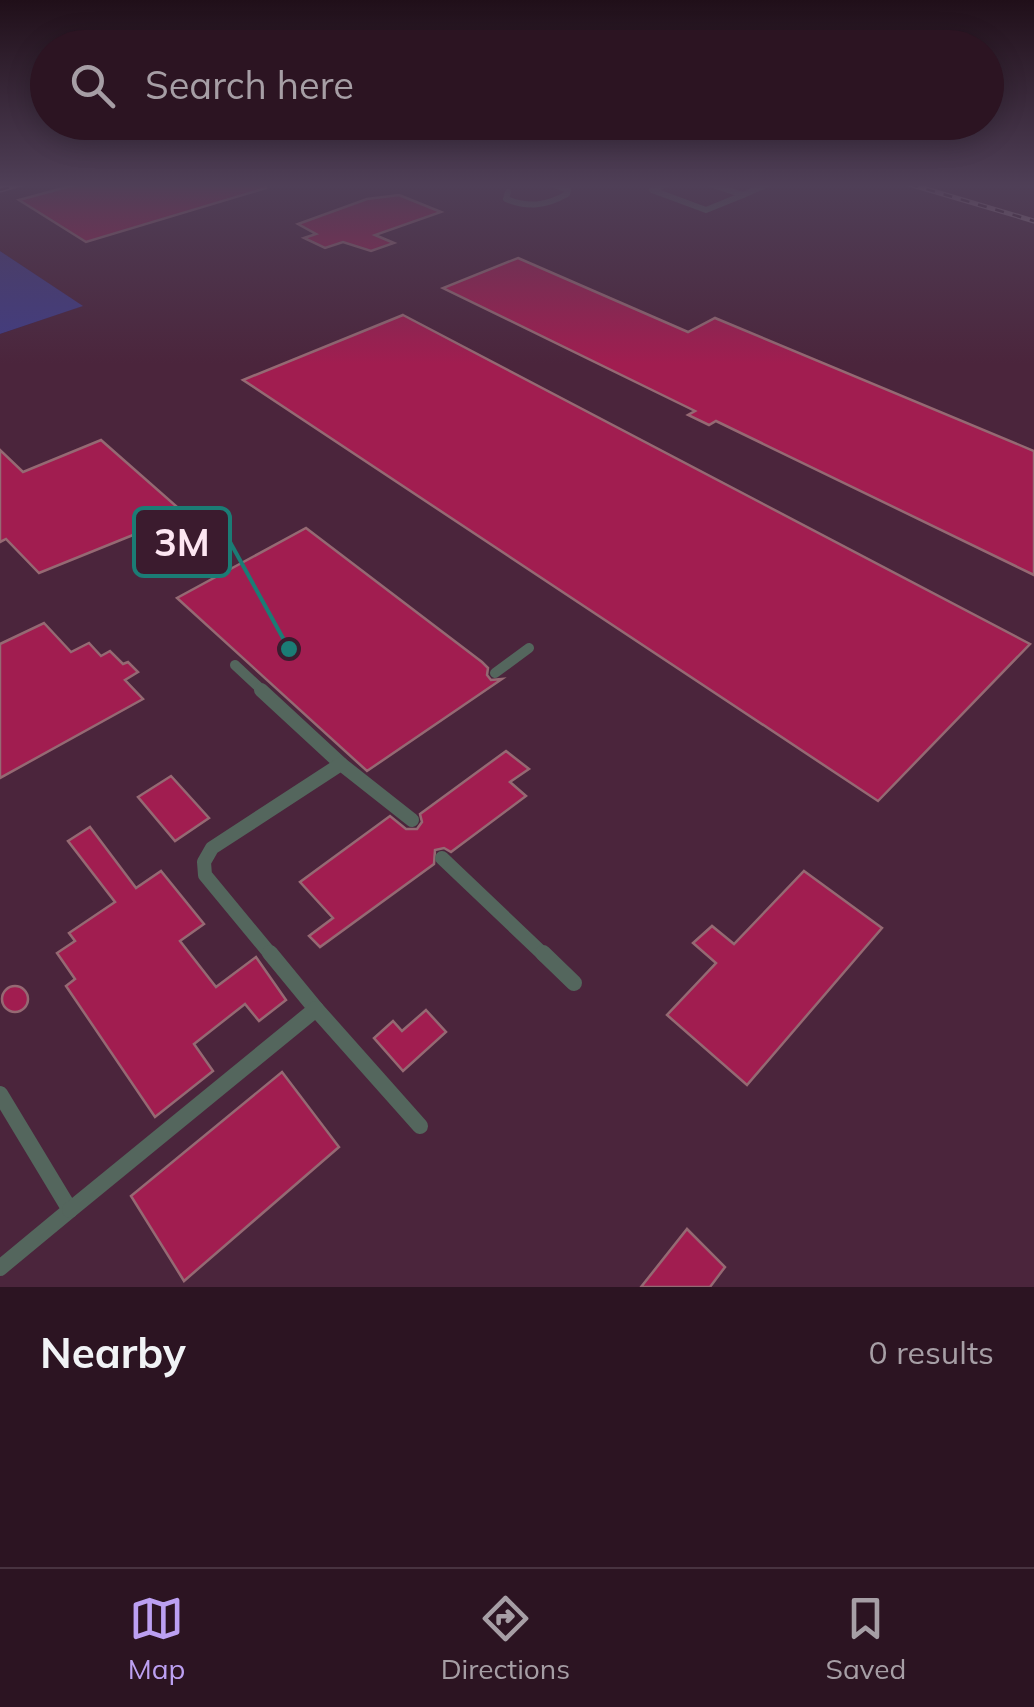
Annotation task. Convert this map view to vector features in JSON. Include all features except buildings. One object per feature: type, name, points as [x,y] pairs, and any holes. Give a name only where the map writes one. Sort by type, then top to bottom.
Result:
[{"type":"lane","points":[[495,674],[529,648]]},
{"type":"lane","points":[[235,665],[412,820]]},
{"type":"lane","points":[[349,766],[212,848],[204,862],[205,874],[316,1009],[420,1126]]},
{"type":"lane","points":[[442,858],[574,983]]},
{"type":"lane","points":[[0,1268],[316,1009]]},
{"type":"lane","points":[[0,1094],[70,1210]]},
{"type":"shaded area","points":[[0,244],[1034,244],[1034,1287],[0,1287],[0,334],[82,306],[0,251]]},
{"type":"shaded area","points":[[0,251],[83,306],[0,334]]},
{"type":"place","name":"3M","points":[[289,649]]}]
